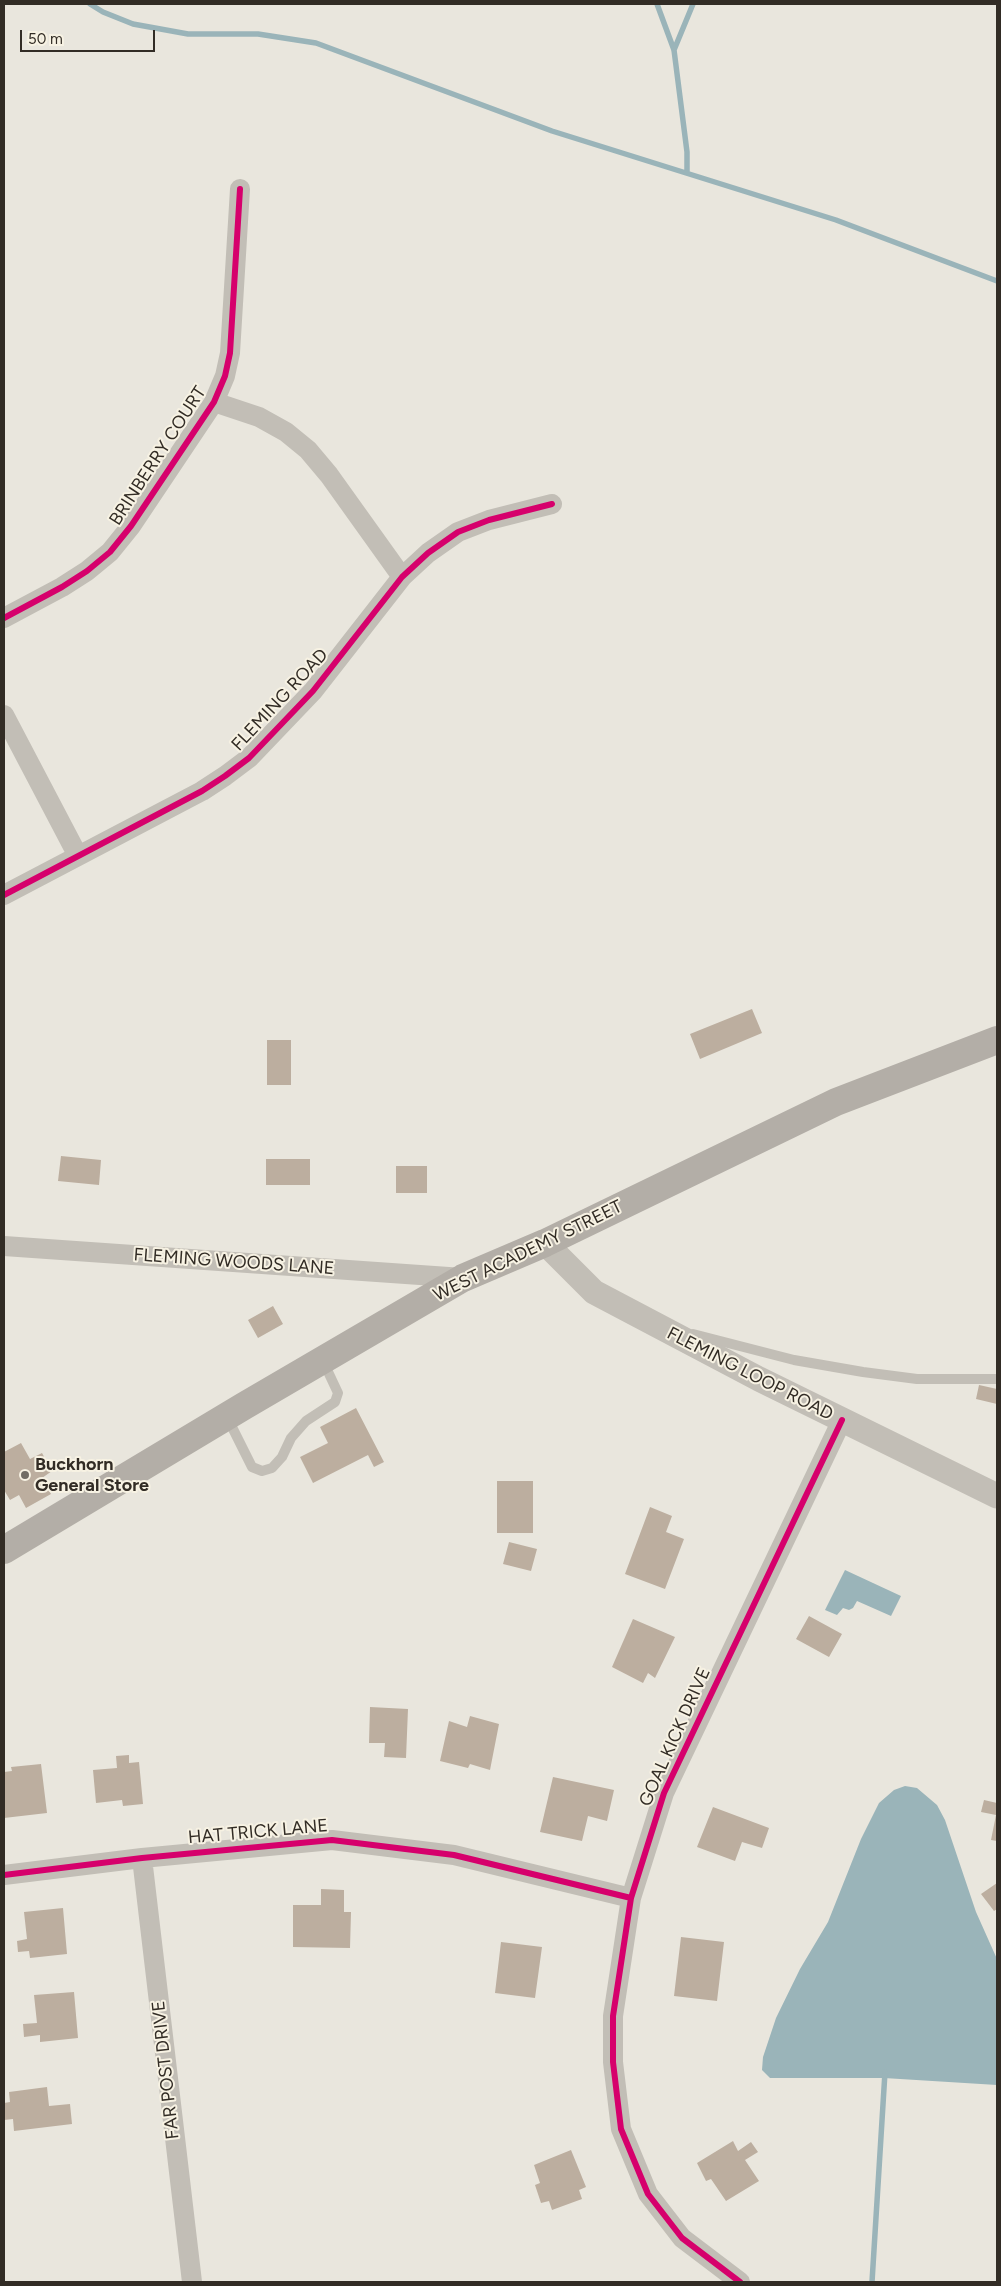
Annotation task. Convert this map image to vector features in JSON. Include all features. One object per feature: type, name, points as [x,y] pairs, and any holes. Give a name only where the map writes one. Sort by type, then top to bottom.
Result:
[{"type":"main road","name":"WEST ACADEMY STREET","points":[[4,1550],[226,1416],[463,1278],[545,1243],[836,1102],[997,1040]]},
{"type":"street","name":"BRINBERRY COURT","points":[[4,618],[87,572],[110,552],[137,518],[214,402],[225,376],[230,353],[240,189]]},
{"type":"street","points":[[214,402],[259,417],[286,432],[308,450],[329,474],[402,577]]},
{"type":"street","name":"FLEMING ROAD","points":[[4,895],[202,791],[249,758],[313,691],[402,577],[428,553],[458,532],[515,512],[552,504]]},
{"type":"street","points":[[4,715],[78,856]]},
{"type":"street","name":"FLEMING LOOP ROAD","points":[[545,1243],[594,1292],[658,1327],[997,1496]]},
{"type":"street","name":"FLEMING WOODS LANE","points":[[4,1246],[463,1278]]},
{"type":"street","name":"GOAL KICK DRIVE","points":[[740,2282],[682,2238],[648,2194],[621,2129],[613,2062],[613,2016],[631,1898],[664,1793],[842,1420]]},
{"type":"street","name":"HAT TRICK LANE","points":[[4,1875],[142,1858],[332,1840],[454,1855],[631,1898]]},
{"type":"street","name":"FAR POST DRIVE","points":[[142,1858],[192,2282]]},
{"type":"lane","points":[[658,1327],[731,1342],[794,1360],[863,1372],[917,1379],[997,1379]]},
{"type":"lane","points":[[226,1416],[252,1467],[262,1471],[272,1468],[282,1457],[291,1438],[306,1421],[335,1402],[338,1393],[322,1360]]},
{"type":"water","points":[[845,1570],[901,1596],[891,1616],[857,1601],[853,1608],[849,1610],[843,1608],[837,1615],[825,1610]]},
{"type":"water","points":[[905,1786],[917,1788],[937,1805],[945,1820],[976,1912],[997,1959],[997,2085],[884,2078],[770,2078],[762,2070],[763,2057],[776,2018],[800,1969],[828,1922],[861,1839],[879,1803],[894,1790]]},
{"type":"building","points":[[752,1009],[762,1033],[700,1059],[690,1034]]},
{"type":"building","points":[[267,1040],[291,1040],[291,1085],[267,1085]]},
{"type":"building","points":[[61,1156],[101,1160],[99,1185],[58,1181]]},
{"type":"building","points":[[266,1159],[310,1159],[310,1185],[266,1185]]},
{"type":"building","points":[[396,1166],[427,1166],[427,1193],[396,1193]]},
{"type":"building","points":[[273,1306],[283,1324],[258,1338],[248,1320]]},
{"type":"building","points":[[979,1385],[997,1389],[997,1404],[976,1399]]},
{"type":"building","points":[[356,1408],[384,1462],[374,1467],[368,1455],[313,1483],[300,1457],[328,1443],[320,1427]]},
{"type":"building","name":"Buckhorn General Store","points":[[21,1443],[30,1459],[42,1453],[52,1471],[42,1478],[51,1494],[26,1508],[19,1495],[10,1500],[4,1490],[4,1452]]},
{"type":"building","points":[[497,1481],[533,1481],[533,1533],[497,1533]]},
{"type":"building","points":[[650,1507],[672,1516],[666,1532],[684,1539],[665,1589],[625,1574]]},
{"type":"building","points":[[509,1542],[537,1549],[531,1571],[503,1564]]},
{"type":"building","points":[[809,1616],[842,1634],[829,1657],[796,1639]]},
{"type":"building","points":[[633,1619],[675,1637],[655,1678],[648,1673],[643,1683],[612,1667]]},
{"type":"building","points":[[370,1707],[408,1709],[406,1758],[384,1757],[385,1743],[369,1743]]},
{"type":"building","points":[[470,1716],[499,1724],[490,1770],[470,1764],[468,1768],[440,1761],[449,1721],[467,1727]]},
{"type":"building","points":[[129,1755],[129,1763],[139,1762],[143,1804],[123,1806],[122,1800],[96,1803],[93,1770],[117,1768],[116,1756]]},
{"type":"building","points":[[41,1764],[47,1813],[4,1818],[4,1772],[12,1771],[11,1767]]},
{"type":"building","points":[[553,1777],[614,1790],[607,1821],[588,1816],[582,1841],[540,1832]]},
{"type":"building","points":[[984,1800],[997,1803],[997,1841],[991,1840],[996,1815],[981,1812]]},
{"type":"building","points":[[713,1807],[769,1828],[762,1848],[742,1842],[735,1861],[697,1847]]},
{"type":"building","points":[[997,1883],[997,1909],[994,1911],[981,1894]]},
{"type":"building","points":[[321,1889],[344,1890],[344,1912],[351,1912],[350,1948],[293,1947],[293,1905],[321,1905]]},
{"type":"building","points":[[63,1908],[67,1954],[30,1958],[29,1951],[18,1952],[17,1941],[27,1939],[24,1912]]},
{"type":"building","points":[[681,1937],[724,1942],[717,2001],[674,1996]]},
{"type":"building","points":[[501,1942],[542,1947],[535,1998],[495,1993]]},
{"type":"building","points":[[74,1992],[78,2038],[40,2042],[40,2035],[24,2037],[23,2024],[37,2023],[34,1995]]},
{"type":"building","points":[[47,2087],[49,2106],[70,2104],[72,2124],[14,2131],[13,2119],[4,2120],[4,2103],[10,2102],[9,2092]]},
{"type":"building","points":[[733,2141],[738,2151],[751,2142],[758,2152],[745,2160],[759,2181],[726,2201],[711,2179],[706,2181],[697,2163]]},
{"type":"building","points":[[571,2150],[586,2187],[579,2190],[582,2199],[552,2210],[549,2201],[541,2203],[535,2185],[540,2183],[534,2165]]},
{"type":"waterway","points":[[90,4],[103,12],[133,24],[188,34],[258,34],[316,43],[552,131],[836,220],[997,281]]},
{"type":"waterway","points":[[657,4],[674,50],[687,152],[687,173]]},
{"type":"waterway","points":[[674,50],[693,4]]},
{"type":"waterway","points":[[872,2282],[885,2072]]},
{"type":"cycle path","points":[[4,618],[62,587],[87,571],[110,552],[131,526],[214,402],[225,376],[230,353],[240,189]]},
{"type":"cycle path","points":[[4,895],[202,791],[249,758],[313,691],[402,577],[428,553],[458,532],[489,520],[552,504]]},
{"type":"cycle path","points":[[740,2282],[682,2238],[648,2194],[621,2129],[613,2062],[613,2016],[631,1898],[664,1793],[842,1420]]},
{"type":"cycle path","points":[[4,1875],[142,1858],[332,1840],[454,1855],[631,1898]]},
{"type":"place","name":"Buckhorn General Store","points":[[25,1475]]}]
